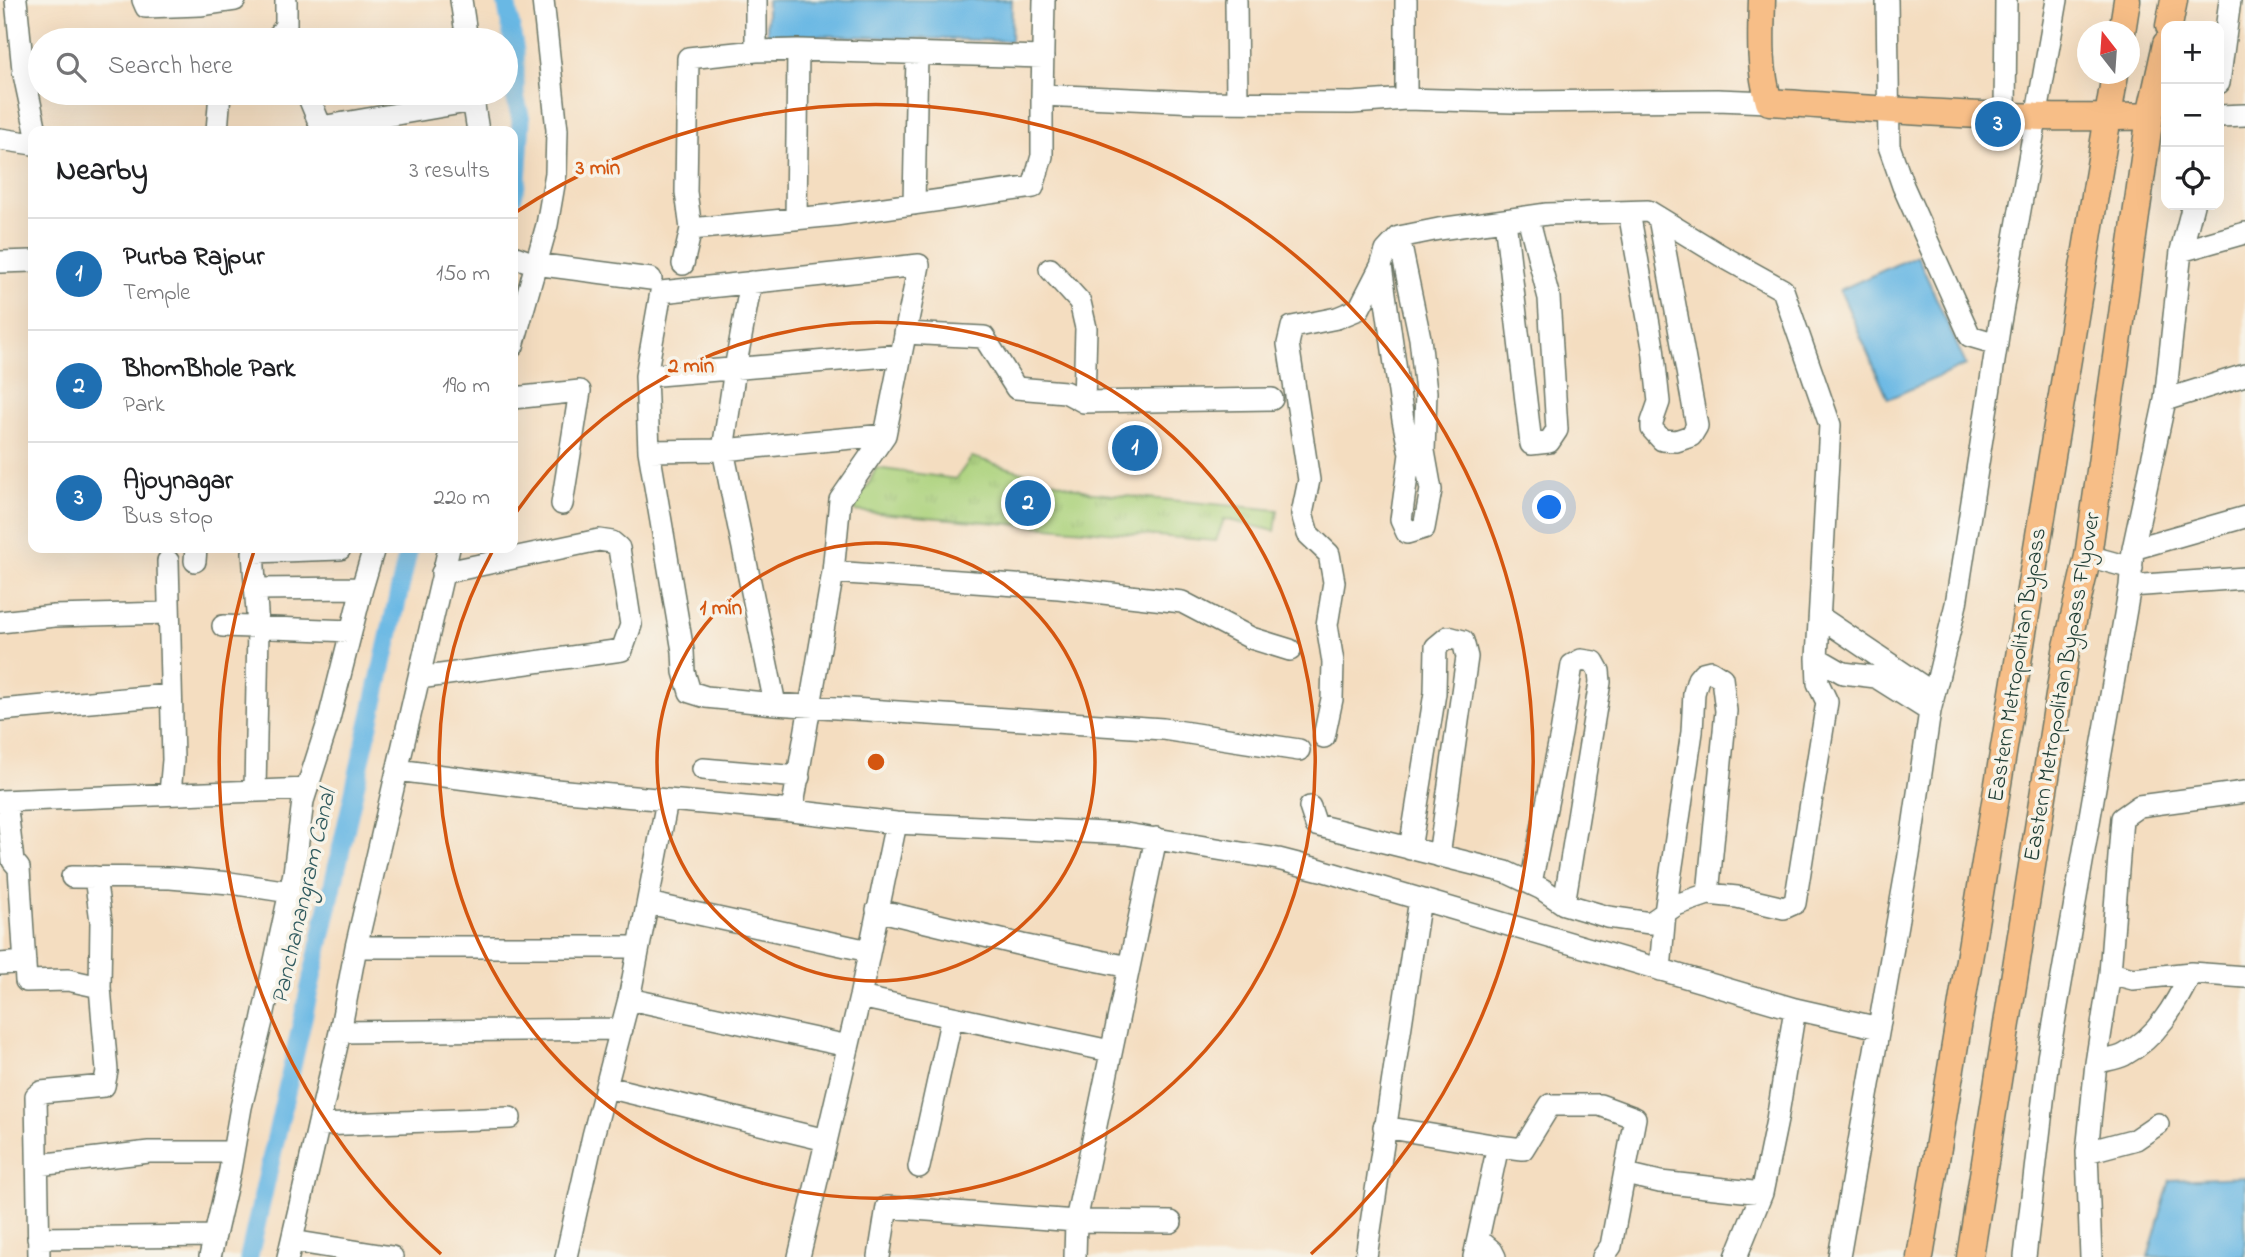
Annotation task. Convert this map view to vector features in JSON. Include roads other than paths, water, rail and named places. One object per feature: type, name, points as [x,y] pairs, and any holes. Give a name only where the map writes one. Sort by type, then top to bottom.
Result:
[{"type":"main road","points":[[1762,0],[1761,52],[1764,85],[1769,102],[2005,115],[2108,118],[2158,116],[2162,84]]},
{"type":"main road","points":[[2124,21],[2127,0]]},
{"type":"main road","points":[[2170,21],[2174,0]]},
{"type":"main road","name":"Eastern Metropolitan Bypass","points":[[1920,1257],[2113,84]]},
{"type":"main road","name":"Eastern Metropolitan Bypass Flyover","points":[[1970,1257],[2066,651],[2088,556],[2158,116]]},
{"type":"street","points":[[16,0],[28,52]]},
{"type":"street","points":[[143,0],[146,7],[200,5],[235,0]]},
{"type":"street","points":[[285,28],[286,0]]},
{"type":"street","points":[[461,0],[465,28]]},
{"type":"street","points":[[518,327],[547,225],[556,173],[557,130],[542,0]]},
{"type":"street","points":[[756,0],[756,51]]},
{"type":"street","points":[[691,229],[796,219],[1034,187],[1042,156],[1044,0]]},
{"type":"street","points":[[1236,0],[1237,102]]},
{"type":"street","points":[[1406,0],[1406,99]]},
{"type":"street","points":[[1887,0],[1889,146],[1899,176],[1970,335],[1997,344]]},
{"type":"street","points":[[2005,115],[2006,0]]},
{"type":"street","points":[[1839,1257],[1909,855],[1932,702],[1955,604],[2056,0]]},
{"type":"street","points":[[2224,45],[2230,0]]},
{"type":"street","points":[[796,219],[798,50]]},
{"type":"street","points":[[683,264],[691,229],[687,192],[688,58],[798,50],[1043,57]]},
{"type":"street","points":[[914,204],[917,54]]},
{"type":"street","points":[[1042,95],[1237,102],[1352,103],[1406,99],[1513,102],[1769,102]]},
{"type":"street","points":[[34,105],[36,126]]},
{"type":"street","points":[[217,126],[219,105]]},
{"type":"street","points":[[312,105],[321,126]]},
{"type":"street","points":[[326,126],[432,105]]},
{"type":"street","points":[[474,105],[477,126]]},
{"type":"street","points":[[2224,116],[2245,115]]},
{"type":"street","points":[[0,139],[28,143]]},
{"type":"street","points":[[2025,1257],[2048,1058],[2132,568],[2165,400],[2181,251],[2192,210]]},
{"type":"street","points":[[1310,807],[1316,825],[1506,872],[1531,883],[1564,904],[1608,917],[1650,923],[1686,901],[1708,894],[1737,897],[1784,908],[1795,903],[1827,702],[1818,683],[1817,658],[1830,425],[1783,290],[1648,211],[1528,217],[1399,237],[1386,251],[1359,309],[1336,318],[1292,327],[1288,344],[1309,480],[1302,514],[1308,534],[1329,554],[1334,582],[1327,625],[1333,662],[1332,699],[1324,737]]},
{"type":"street","points":[[1629,212],[1653,346],[1659,401],[1652,429],[1662,440],[1676,441],[1691,436],[1697,426],[1659,218]]},
{"type":"street","points":[[1505,220],[1531,444],[1549,442],[1557,429],[1549,298],[1528,217]]},
{"type":"street","points":[[2181,251],[2245,233]]},
{"type":"street","points":[[1381,266],[1410,454],[1401,520],[1407,533],[1424,528],[1431,490],[1424,452],[1426,392],[1420,338],[1399,237]]},
{"type":"street","points":[[518,258],[535,264],[651,279]]},
{"type":"street","points":[[0,262],[28,261]]},
{"type":"street","points":[[792,811],[799,777],[810,706],[833,572],[840,499],[885,435],[919,265],[661,292],[646,376],[649,451],[681,637],[684,673],[690,692],[706,697],[775,704],[810,706],[1163,729],[1298,750]]},
{"type":"street","points":[[1050,269],[1080,302],[1086,328],[1084,402]]},
{"type":"street","points":[[751,282],[723,450],[775,704]]},
{"type":"street","points":[[905,333],[984,337],[1016,387],[1041,392],[1065,392],[1084,402],[1272,399]]},
{"type":"street","points":[[646,376],[901,355]]},
{"type":"street","points":[[2165,400],[2245,375]]},
{"type":"street","points":[[518,397],[580,391],[562,504]]},
{"type":"street","points":[[649,451],[723,450],[885,435]]},
{"type":"street","points":[[2132,568],[2245,517]]},
{"type":"street","points":[[419,678],[622,650],[631,625],[619,548],[612,542],[599,540],[442,573]]},
{"type":"street","points":[[253,553],[258,628],[255,791]]},
{"type":"street","points":[[95,877],[101,921],[100,986],[106,1081],[104,1086],[37,1094],[39,1247],[212,1247],[290,892],[303,801],[328,723],[372,553]]},
{"type":"street","points":[[392,1257],[290,1249],[340,1032],[356,947],[448,553]]},
{"type":"street","points":[[2088,556],[2132,568],[2245,578]]},
{"type":"street","points":[[168,561],[169,695],[173,760],[170,793]]},
{"type":"street","points":[[833,572],[1046,587],[1182,602],[1251,638],[1290,650]]},
{"type":"street","points":[[255,589],[362,588]]},
{"type":"street","points":[[0,622],[54,616],[168,613]]},
{"type":"street","points":[[1820,617],[1932,702]]},
{"type":"street","points":[[223,626],[351,631]]},
{"type":"street","points":[[1410,849],[1435,693],[1436,647],[1448,637],[1463,641],[1468,657],[1439,856]]},
{"type":"street","points":[[1817,658],[1843,673],[1876,677],[1932,702]]},
{"type":"street","points":[[1531,883],[1572,664],[1581,660],[1594,662],[1599,671],[1600,682],[1564,904]]},
{"type":"street","points":[[1660,971],[1665,912],[1692,732],[1693,693],[1698,679],[1703,673],[1710,671],[1722,678],[1726,711],[1708,894]]},
{"type":"street","points":[[0,710],[169,695]]},
{"type":"street","points":[[704,769],[799,777]]},
{"type":"street","points":[[397,770],[544,789],[896,823],[1126,834],[1278,859],[1795,1009],[1879,1028]]},
{"type":"street","points":[[100,986],[68,980],[26,981],[19,868],[13,861],[3,801],[307,789]]},
{"type":"street","points":[[2091,1257],[2087,1152],[2096,1063],[2110,973],[2122,818],[2138,806],[2245,792]]},
{"type":"street","points":[[566,1257],[593,1136],[629,999],[667,801]]},
{"type":"street","points":[[799,1257],[860,997],[896,823]]},
{"type":"street","points":[[1075,1257],[1076,1221],[1156,838]]},
{"type":"street","points":[[72,877],[182,879],[290,892]]},
{"type":"street","points":[[1366,1257],[1420,899]]},
{"type":"street","points":[[648,903],[869,951]]},
{"type":"street","points":[[877,910],[1022,946],[1129,967]]},
{"type":"street","points":[[356,947],[639,947]]},
{"type":"street","points":[[0,964],[25,962]]},
{"type":"street","points":[[2110,973],[2133,979],[2191,973],[2245,977]]},
{"type":"street","points":[[2096,1063],[2123,1056],[2152,1034],[2166,1019],[2191,973]]},
{"type":"street","points":[[860,997],[1110,1051]]},
{"type":"street","points":[[629,999],[848,1046]]},
{"type":"street","points":[[1736,1257],[1762,1193],[1795,1009]]},
{"type":"street","points":[[919,1167],[952,1017]]},
{"type":"street","points":[[340,1032],[622,1029]]},
{"type":"street","points":[[607,1087],[826,1140]]},
{"type":"street","points":[[1384,1126],[1522,1149],[1550,1105],[1600,1105],[1635,1118],[1611,1246],[1603,1257]]},
{"type":"street","points":[[319,1125],[510,1118]]},
{"type":"street","points":[[2087,1152],[2136,1139],[2158,1124]]},
{"type":"street","points":[[1495,1257],[1476,1248],[1498,1146]]},
{"type":"street","points":[[38,1165],[149,1152],[233,1152]]},
{"type":"street","points":[[1626,1174],[1660,1182],[1762,1193]]},
{"type":"street","points":[[879,1257],[887,1207],[1076,1221],[1171,1222]]},
{"type":"water","points":[[767,0],[1012,0],[1011,41],[767,34]]},
{"type":"water","points":[[1917,255],[1966,365],[1888,399],[1840,290]]},
{"type":"water","points":[[2245,1177],[2245,1257],[2148,1257],[2170,1180]]},
{"type":"waterway","name":"Panchanangram Canal","points":[[506,0],[511,28]]},
{"type":"waterway","name":"Panchanangram Canal","points":[[517,105],[521,120],[518,166]]},
{"type":"waterway","name":"Panchanangram Canal","points":[[249,1257],[408,553]]},
{"type":"place","name":"Ajoynagar","points":[[1998,124]]},
{"type":"place","name":"Purba Rajpur","points":[[1135,448]]},
{"type":"place","name":"BhomBhole Park","points":[[1028,503]]}]
